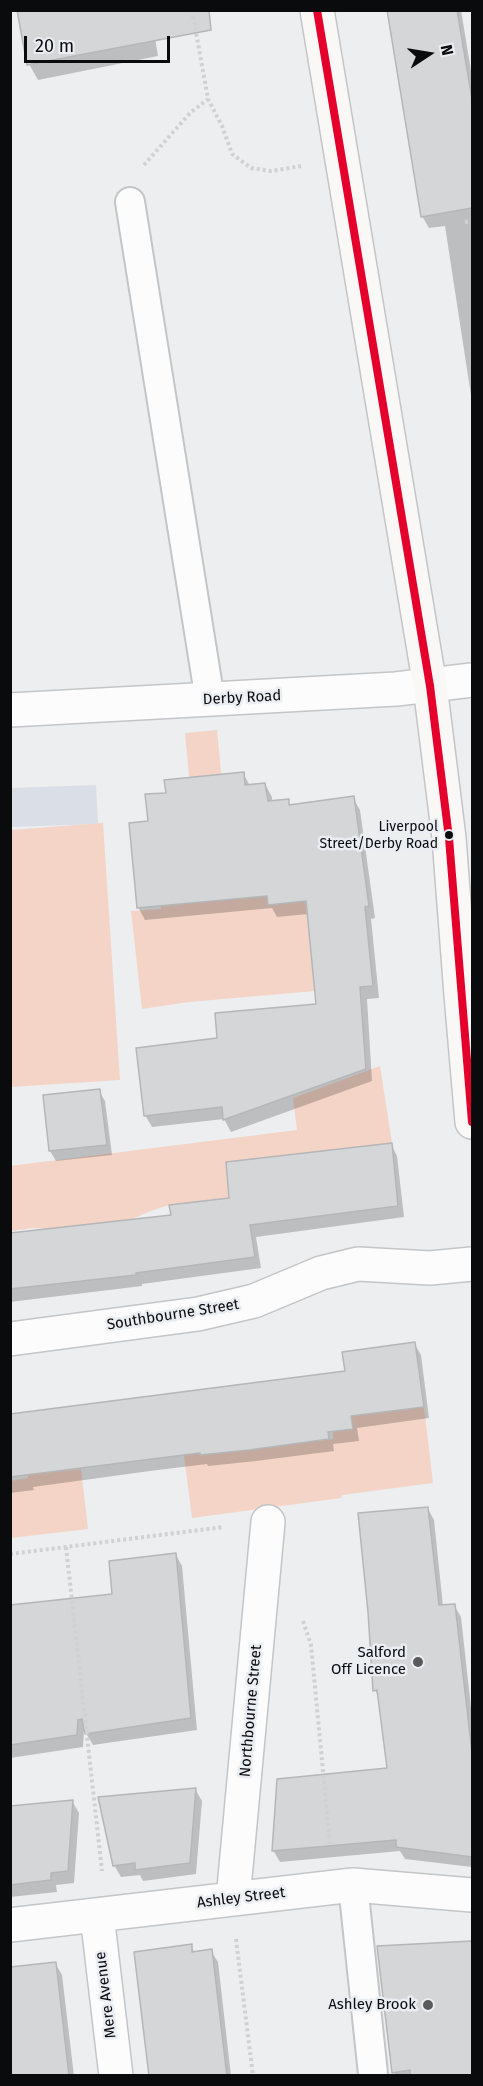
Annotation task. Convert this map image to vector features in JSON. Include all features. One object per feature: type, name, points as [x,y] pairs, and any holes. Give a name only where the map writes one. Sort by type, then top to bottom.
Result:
[{"type":"street","points":[[317,10],[430,686],[466,996],[472,1122]]},
{"type":"street","name":"Derby Road","points":[[10,710],[430,686],[472,680]]},
{"type":"street","name":"Southbourne Street","points":[[10,1339],[198,1314],[254,1301],[321,1273],[358,1264],[430,1268],[472,1264]]},
{"type":"street","name":"Northbourne Street","points":[[233,1899],[268,1522]]},
{"type":"street","name":"Ashley Street","points":[[10,1925],[343,1886],[472,1895]]},
{"type":"street","name":"Mere Avenue","points":[[97,1915],[116,2076]]},
{"type":"lane","points":[[129,202],[210,700]]},
{"type":"lane","points":[[343,1886],[373,2074]]},
{"type":"path","points":[[192,10],[208,99],[222,126],[232,154],[251,168],[271,171]]},
{"type":"path","points":[[129,202],[134,176],[190,113],[208,99]]},
{"type":"path","points":[[465,222],[472,221]]},
{"type":"path","points":[[10,1554],[216,1528]]},
{"type":"path","points":[[66,1546],[103,1873]]},
{"type":"path","points":[[299,1612],[311,1645],[343,1886]]},
{"type":"path","points":[[236,1941],[253,2076]]},
{"type":"shaded area","points":[[217,730],[225,814],[193,818],[185,733]]},
{"type":"shaded area","points":[[96,785],[98,824],[11,827],[10,788]]},
{"type":"shaded area","points":[[103,823],[120,1080],[11,1087],[11,830]]},
{"type":"shaded area","points":[[299,839],[315,991],[189,1002],[142,1009],[131,911],[161,909],[160,885],[179,904],[214,901],[265,874],[268,905],[298,902]]},
{"type":"shaded area","points":[[380,1066],[392,1143],[350,1148],[246,1195],[170,1205],[130,1220],[11,1231],[10,1166],[297,1130],[293,1098]]},
{"type":"shaded area","points":[[424,1407],[433,1483],[192,1518],[180,1424],[196,1422],[201,1455],[333,1439],[333,1431],[353,1429],[351,1416]]},
{"type":"shaded area","points":[[47,1440],[51,1472],[81,1469],[88,1529],[11,1538],[10,1481],[28,1478],[24,1443]]},
{"type":"building","points":[[17,10],[209,10],[211,30],[27,65]]},
{"type":"building","points":[[387,10],[457,10],[472,99],[472,208],[421,217]]},
{"type":"building","points":[[244,772],[245,785],[265,783],[268,801],[289,799],[289,805],[354,796],[369,906],[365,907],[373,986],[360,987],[366,1069],[223,1120],[222,1107],[144,1116],[136,1048],[217,1038],[215,1013],[316,1004],[306,901],[268,905],[267,896],[137,908],[129,823],[148,821],[145,794],[166,793],[164,780]]},
{"type":"building","points":[[100,1089],[107,1145],[49,1151],[43,1095]]},
{"type":"building","points":[[392,1143],[398,1206],[250,1225],[255,1257],[136,1273],[136,1275],[10,1289],[10,1233],[171,1215],[169,1205],[229,1198],[226,1162]]},
{"type":"building","points":[[415,1342],[424,1407],[351,1416],[353,1429],[328,1432],[329,1439],[10,1477],[10,1414],[345,1371],[342,1352]]},
{"type":"building","points":[[428,1507],[439,1605],[455,1604],[472,1753],[472,1857],[396,1847],[396,1840],[272,1851],[277,1779],[387,1768],[377,1690],[373,1691],[358,1513]]},
{"type":"building","points":[[176,1553],[191,1718],[85,1734],[82,1719],[78,1720],[77,1735],[10,1745],[10,1605],[112,1594],[109,1561]]},
{"type":"building","points":[[196,1788],[190,1863],[135,1870],[135,1863],[113,1866],[98,1797]]},
{"type":"building","points":[[73,1800],[68,1871],[51,1873],[51,1880],[10,1885],[10,1806]]},
{"type":"building","name":"Ashley Brook","points":[[472,1941],[472,2076],[410,2076],[410,2070],[392,2073],[377,1946]]},
{"type":"building","points":[[192,1944],[192,1952],[212,1949],[227,2076],[149,2076],[134,1952]]},
{"type":"building","points":[[56,1962],[69,2076],[10,2076],[10,1967]]},
{"type":"transit line","points":[[317,10],[430,686],[449,838],[472,1122]]},
{"type":"place","name":"Liverpool Street/Derby Road","points":[[449,835]]},
{"type":"place","name":"Salford Off Licence","points":[[418,1662]]},
{"type":"place","name":"Ashley Brook","points":[[428,2005]]}]
